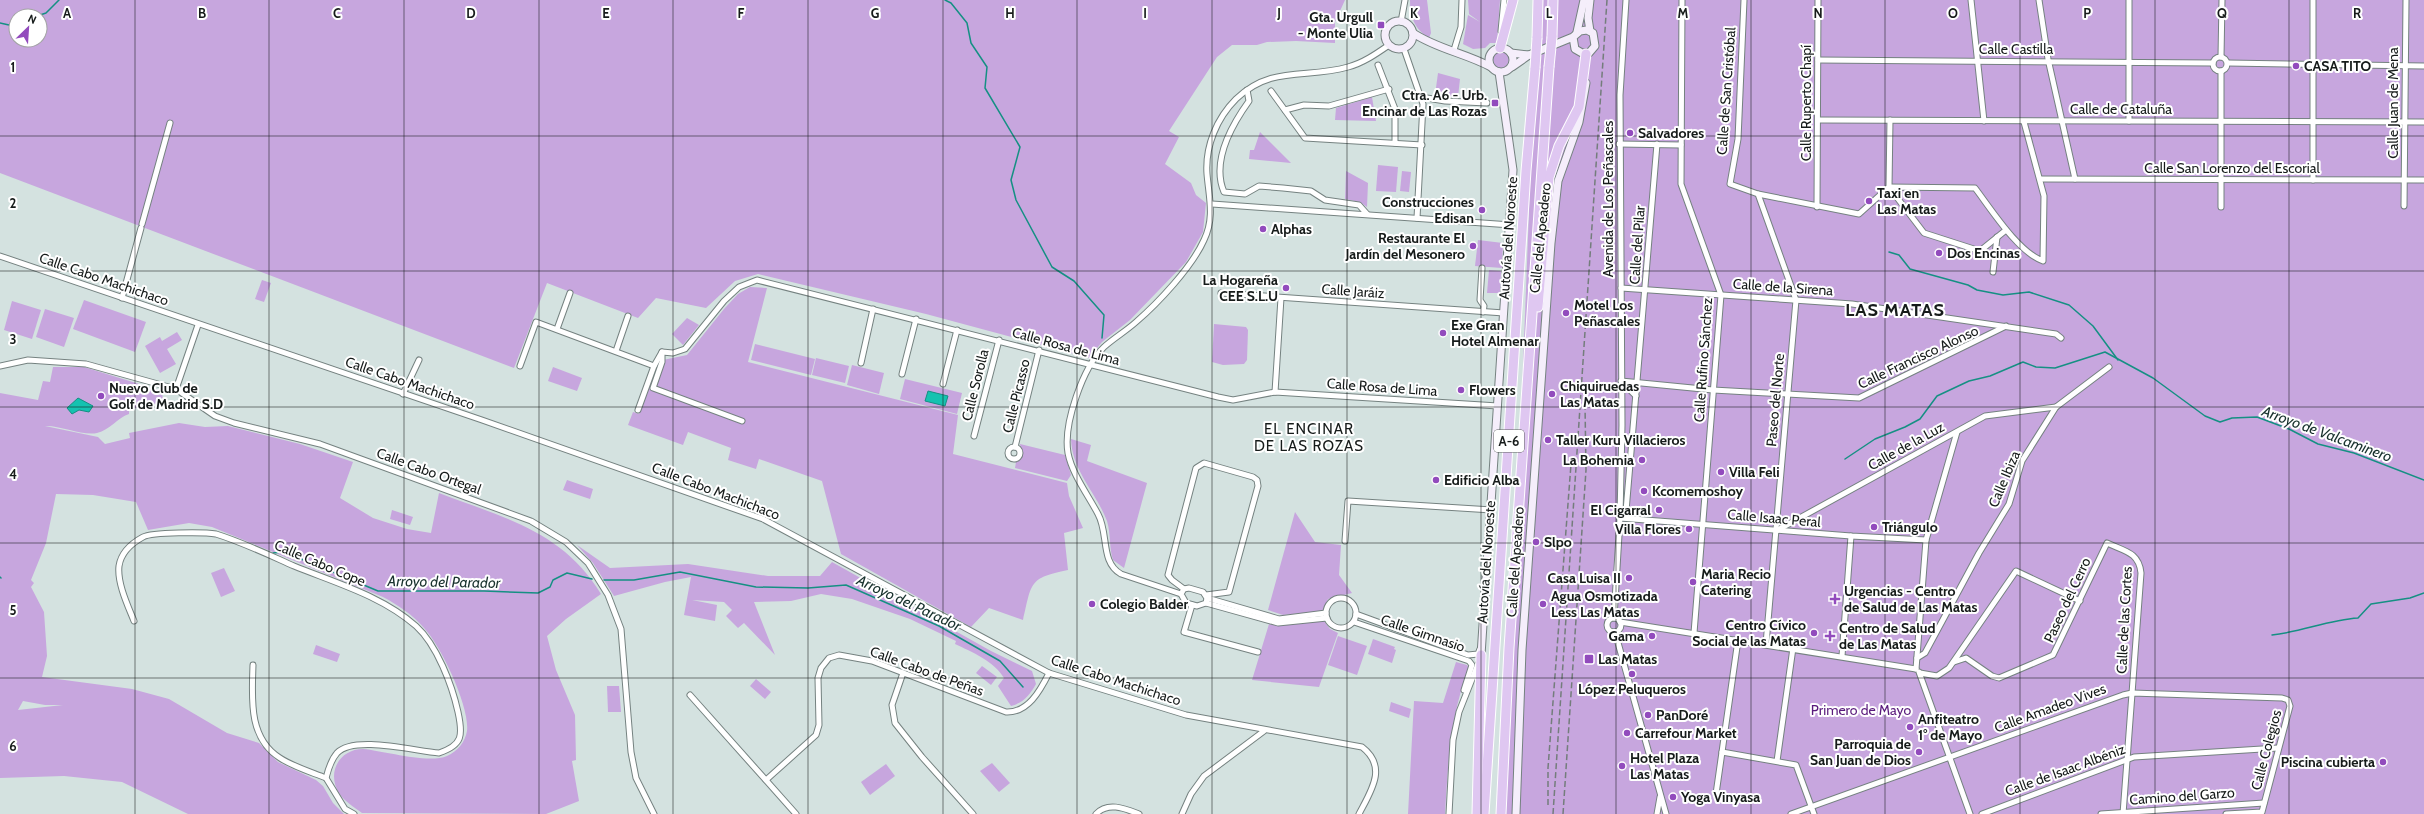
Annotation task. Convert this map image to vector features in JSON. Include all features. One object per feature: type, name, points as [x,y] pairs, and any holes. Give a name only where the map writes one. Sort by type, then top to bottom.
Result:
[{"type":"highway","points":[[1499,48],[1512,0]]},
{"type":"highway","name":"Autovía del Noroeste","points":[[1484,814],[1525,187],[1537,38],[1538,0]]},
{"type":"highway","name":"Autovía del Noroeste","points":[[1501,814],[1527,378],[1552,37],[1553,0]]},
{"type":"highway","points":[[1527,378],[1541,284],[1549,177],[1559,146],[1579,107],[1588,53]]},
{"type":"highway","points":[[1477,814],[1481,651]]},
{"type":"street","points":[[1401,22],[1406,0]]},
{"type":"street","points":[[1454,50],[1461,27],[1462,0]]},
{"type":"street","points":[[1474,57],[1490,56],[1499,48],[1504,0]]},
{"type":"street","points":[[1584,0],[1574,38],[1578,52],[1588,53],[1596,42],[1590,31],[1588,18],[1590,0]]},
{"type":"street","name":"Avenida de Los Peñascales","points":[[1614,618],[1620,518],[1622,387],[1619,144],[1620,95],[1626,0]]},
{"type":"street","name":"Calle Rufino Sánchez","points":[[1682,0],[1681,184],[1721,295],[1694,633]]},
{"type":"street","name":"Calle de San Cristóbal","points":[[1744,0],[1738,139],[1730,184],[1758,194]]},
{"type":"street","name":"Calle Ruperto Chapí","points":[[1817,207],[1818,0]]},
{"type":"street","points":[[1971,0],[1984,121]]},
{"type":"street","points":[[2039,0],[2048,61],[2075,179]]},
{"type":"street","points":[[2128,121],[2129,0]]},
{"type":"street","points":[[2222,0],[2222,57],[2228,63],[2424,66]]},
{"type":"street","points":[[2313,0],[2313,180]]},
{"type":"street","name":"Calle Juan de Mena","points":[[2404,206],[2406,0]]},
{"type":"street","points":[[1428,43],[1396,49],[1389,46],[1385,36],[1386,29],[1393,23],[1401,22],[1409,26],[1413,33],[1428,43],[1474,57],[1499,72],[1508,71],[1529,55],[1574,38],[1583,30],[1590,31]]},
{"type":"street","points":[[1413,33],[1407,47],[1423,104],[1417,218]]},
{"type":"street","points":[[1326,616],[1329,604],[1341,598],[1350,602],[1356,614],[1354,622],[1346,627],[1337,628],[1326,616],[1279,618],[1206,599],[1194,588],[1184,588],[1172,580],[1168,575],[1196,468],[1204,463],[1253,476],[1257,480],[1258,486],[1229,592],[1206,599],[1192,605],[1186,603],[1181,594],[1121,574],[1113,569],[1107,560],[1106,539],[1101,519],[1072,466],[1067,442],[1076,398],[1092,365],[1104,347],[1137,321],[1189,266],[1206,238],[1212,204],[1207,171],[1212,138],[1230,106],[1247,90],[1282,74],[1329,71],[1349,67],[1368,59],[1389,46]]},
{"type":"street","points":[[1499,48],[1511,53],[1529,55]]},
{"type":"street","points":[[1511,53],[1513,61],[1512,67]]},
{"type":"street","name":"Calle del Apeadero","points":[[1516,814],[1522,650],[1551,242],[1558,180],[1583,109],[1588,53]]},
{"type":"street","points":[[1490,56],[1491,67]]},
{"type":"street","points":[[2222,57],[2216,58],[2213,63],[2215,69],[2221,71],[2226,69],[2228,63]]},
{"type":"street","name":"Calle Castilla","points":[[1818,60],[2213,63]]},
{"type":"street","points":[[1378,65],[1389,89],[1395,109],[1395,143]]},
{"type":"street","points":[[2221,71],[2221,207]]},
{"type":"street","points":[[1449,814],[1453,740],[1462,699],[1481,651],[1492,510],[1511,225],[1513,170],[1499,72]]},
{"type":"street","points":[[1285,110],[1304,105],[1329,106],[1389,89]]},
{"type":"street","points":[[1247,90],[1249,101],[1234,122],[1224,148],[1220,167],[1221,184],[1224,192],[1245,194],[1259,186],[1312,191],[1325,200],[1359,205],[1367,214]]},
{"type":"street","points":[[1271,91],[1305,138],[1422,145]]},
{"type":"street","points":[[1421,97],[1487,103]]},
{"type":"street","name":"Calle de Cataluña","points":[[1818,120],[2024,122],[2424,122]]},
{"type":"street","points":[[1890,120],[1889,187],[1924,233],[1980,251],[2006,230]]},
{"type":"street","points":[[1758,194],[1858,214],[1889,187],[1975,188],[2006,230],[2036,258],[2043,261],[2044,196],[2024,122]]},
{"type":"street","points":[[122,298],[170,123]]},
{"type":"street","points":[[1619,144],[1682,145]]},
{"type":"street","name":"Calle del Pilar","points":[[1620,518],[1626,511],[1657,144]]},
{"type":"street","name":"Calle San Lorenzo del Escorial","points":[[2040,179],[2221,181],[2424,180]]},
{"type":"street","name":"Paseo del Norte","points":[[1758,194],[1796,300],[1766,644]]},
{"type":"street","points":[[1212,204],[1511,225]]},
{"type":"street","points":[[1992,272],[1997,237]]},
{"type":"street","name":"Calle Cabo Machichaco","points":[[0,256],[763,519],[1049,673],[1186,715],[1264,731],[1362,747],[1372,755],[1376,765],[1372,788],[1359,814]]},
{"type":"street","points":[[1482,268],[1480,300],[1484,306],[1484,312]]},
{"type":"street","name":"Calle Rosa de Lima","points":[[662,352],[673,353],[685,349],[724,300],[739,287],[757,280],[1233,400],[1275,392],[1498,406]]},
{"type":"street","name":"Calle de la Sirena","points":[[1621,288],[1852,304],[2056,334],[2061,338]]},
{"type":"street","points":[[557,329],[570,293]]},
{"type":"street","name":"Calle Jaráiz","points":[[1221,293],[1504,313]]},
{"type":"street","points":[[1275,392],[1281,298]]},
{"type":"street","points":[[861,363],[874,309]]},
{"type":"street","points":[[616,351],[628,316]]},
{"type":"street","points":[[902,374],[916,319]]},
{"type":"street","points":[[520,366],[536,322],[654,366]]},
{"type":"street","points":[[176,389],[198,325]]},
{"type":"street","name":"Calle Francisco Alonso","points":[[1621,381],[1713,390],[1859,398],[1990,336],[2006,326]]},
{"type":"street","points":[[943,384],[957,330]]},
{"type":"street","name":"Calle Sorolla","points":[[974,436],[999,340]]},
{"type":"street","name":"Calle Picasso","points":[[1015,447],[1039,350]]},
{"type":"street","points":[[638,410],[654,366],[662,352]]},
{"type":"street","points":[[662,352],[662,362],[653,388],[742,421]]},
{"type":"street","name":"Calle Cabo Ortegal","points":[[0,366],[28,360],[86,364],[176,389],[222,418],[325,446],[531,521],[566,542],[588,563],[608,595],[621,629],[631,752],[636,778],[654,814]]},
{"type":"street","points":[[404,394],[419,360]]},
{"type":"street","name":"Calle Ibiza","points":[[1917,658],[1925,653],[1979,553],[2009,504],[2022,461],[2056,407],[2109,367]]},
{"type":"street","points":[[1622,387],[1630,390],[1636,396]]},
{"type":"street","name":"Calle de la Luz","points":[[1776,530],[1985,416],[2056,407]]},
{"type":"street","points":[[1957,432],[1926,540],[1917,658],[1918,671],[1970,814]]},
{"type":"street","points":[[1346,541],[1348,501],[1492,510]]},
{"type":"street","name":"Calle Isaac Peral","points":[[1620,518],[1851,536],[1926,540]]},
{"type":"street","name":"Calle Cabo Cope","points":[[134,622],[120,579],[119,568],[121,559],[130,546],[145,536],[179,533],[214,534],[255,549],[383,603],[417,627],[443,665],[456,702],[462,732],[458,742],[450,750],[439,753],[361,743],[354,744],[337,753],[330,765],[326,778]]},
{"type":"street","points":[[1842,656],[1851,536]]},
{"type":"street","name":"Paseo del Cerro","points":[[1954,662],[1966,658],[1992,676],[1998,678],[2053,655],[2107,543]]},
{"type":"street","name":"Calle de las Cortes","points":[[2107,543],[2135,556],[2140,562],[2141,573],[2132,693]]},
{"type":"street","points":[[1615,632],[1608,629],[1606,624],[1609,619],[1614,618],[1620,622],[1842,656],[1937,676],[1949,668],[1954,662],[2016,571],[2080,601]]},
{"type":"street","points":[[1181,594],[1184,588]]},
{"type":"street","points":[[1192,605],[1184,632],[1258,652]]},
{"type":"street","name":"Calle Gimnasio","points":[[1356,614],[1468,655],[1478,654],[1481,651]]},
{"type":"street","name":"Calle Gimnasio","points":[[1354,622],[1469,661],[1472,665],[1462,699]]},
{"type":"street","points":[[1615,632],[1620,629],[1620,622]]},
{"type":"street","points":[[1615,632],[1666,814]]},
{"type":"street","points":[[1716,794],[1738,640]]},
{"type":"street","points":[[1777,761],[1794,648]]},
{"type":"street","name":"Calle Cabo de Peñas","points":[[766,780],[816,735],[819,725],[818,678],[820,668],[829,658],[839,655],[872,662],[996,710],[1015,712],[1028,704],[1041,690],[1049,673]]},
{"type":"street","points":[[254,665],[251,703],[255,725],[268,748],[280,758],[326,778],[334,794],[345,809],[354,814]]},
{"type":"street","points":[[903,673],[892,705],[895,723],[922,757],[973,814]]},
{"type":"street","points":[[2123,813],[2132,693]]},
{"type":"street","name":"Calle Amadeo Vives","points":[[1791,814],[1950,756],[2132,693],[2282,698]]},
{"type":"street","points":[[690,695],[796,814]]},
{"type":"street","name":"Calle Colegios","points":[[2262,812],[2290,706],[2288,700],[2282,698]]},
{"type":"street","points":[[1182,814],[1191,794],[1204,776],[1264,731]]},
{"type":"street","name":"Calle de Isaac Albéniz","points":[[1982,814],[2134,757],[2278,748]]},
{"type":"street","points":[[1722,752],[1796,765],[1814,814]]},
{"type":"street","points":[[1657,814],[1660,796]]},
{"type":"street","name":"Camino del Garzo","points":[[2101,814],[2264,802]]},
{"type":"street","points":[[1096,814],[1107,808],[1116,807],[1139,814]]},
{"type":"street","name":"Camino del Garzo","points":[[2226,814],[2262,812]]},
{"type":"green space","points":[[0,0],[1345,0],[1335,22],[1335,43],[1296,41],[1267,42],[1257,45],[1232,45],[1217,57],[1169,131],[1179,137],[1165,164],[1191,183],[1196,195],[1206,203],[1203,232],[1186,262],[1130,320],[1102,342],[1089,358],[926,314],[758,274],[735,281],[706,308],[656,298],[638,318],[547,283],[514,368],[0,173]]},
{"type":"green space","points":[[1410,0],[1427,0],[1431,33],[1429,38],[1420,31],[1414,22]]},
{"type":"green space","points":[[1468,0],[1500,0],[1497,43],[1490,43],[1485,48],[1473,49],[1463,44],[1468,15],[1480,22],[1469,14]]},
{"type":"green space","name":"Primero de Mayo","points":[[1537,0],[2424,0],[2424,814],[1506,814]]},
{"type":"green space","points":[[1501,52],[1508,57],[1509,60],[1504,67],[1501,68],[1494,63],[1493,60],[1498,53]]},
{"type":"green space","points":[[1438,73],[1460,79],[1458,97],[1435,95]]},
{"type":"green space","points":[[1372,97],[1376,121],[1335,120],[1336,108]]},
{"type":"green space","points":[[1260,132],[1291,163],[1249,159],[1250,150],[1254,150]]},
{"type":"green space","points":[[1378,165],[1398,167],[1396,192],[1376,191]]},
{"type":"green space","points":[[1346,171],[1368,183],[1367,207],[1360,202],[1345,199]]},
{"type":"green space","points":[[1402,171],[1411,172],[1409,192],[1400,191]]},
{"type":"green space","points":[[1478,240],[1503,243],[1502,268],[1475,266]]},
{"type":"green space","points":[[1489,270],[1501,271],[1500,293],[1487,293]]},
{"type":"green space","points":[[262,280],[271,283],[264,302],[255,299]]},
{"type":"green space","points":[[750,287],[767,288],[748,362],[958,415],[953,454],[1067,483],[1069,496],[1083,528],[1064,533],[1068,570],[1045,576],[1034,584],[1028,598],[1023,620],[989,608],[971,627],[841,554],[822,481],[759,459],[756,469],[728,460],[731,448],[688,432],[683,445],[628,425],[633,412],[639,414],[658,361],[687,355],[724,309],[738,294]]},
{"type":"green space","points":[[84,300],[146,322],[135,352],[73,329]]},
{"type":"green space","points":[[12,301],[41,310],[32,339],[4,330]]},
{"type":"green space","points":[[45,309],[74,318],[64,347],[36,337]]},
{"type":"green space","points":[[687,318],[699,325],[683,345],[672,334]]},
{"type":"green space","points":[[1214,324],[1246,327],[1248,330],[1247,360],[1244,364],[1223,365],[1212,362]]},
{"type":"green space","points":[[177,332],[182,340],[167,349],[176,364],[160,373],[145,346],[160,337],[162,341]]},
{"type":"green space","points":[[755,344],[815,359],[811,375],[751,360]]},
{"type":"green space","points":[[816,358],[849,366],[845,383],[812,375]]},
{"type":"green space","points":[[852,365],[884,373],[879,394],[847,385]]},
{"type":"green space","points":[[53,367],[84,367],[162,391],[163,402],[129,410],[129,414],[97,433],[91,434],[45,426],[98,437],[105,444],[130,438],[129,433],[179,423],[205,427],[228,426],[300,444],[353,462],[340,498],[373,518],[407,529],[431,533],[439,493],[509,519],[530,529],[569,555],[586,573],[601,594],[566,619],[547,636],[556,670],[575,715],[576,760],[572,761],[579,801],[546,814],[362,813],[344,799],[335,785],[335,770],[342,757],[355,750],[363,749],[418,758],[439,758],[454,752],[463,742],[466,735],[467,720],[453,677],[438,648],[424,628],[405,611],[383,597],[212,527],[189,523],[148,530],[136,502],[93,495],[56,494],[46,543],[31,580],[34,583],[31,587],[44,612],[47,656],[42,677],[132,689],[169,699],[227,733],[259,743],[278,762],[316,780],[323,786],[333,803],[344,814],[188,814],[122,782],[64,776],[0,778],[0,393],[38,400],[43,381],[50,382]],"holes":[[[23,701],[45,705],[63,705],[18,710]]]},
{"type":"green space","points":[[553,367],[582,378],[577,391],[548,381]]},
{"type":"green space","points":[[905,379],[962,393],[957,414],[900,399]]},
{"type":"green space","points":[[1071,439],[1091,445],[1087,461],[1147,483],[1124,568],[1113,560],[1107,521],[1080,471],[1072,451]]},
{"type":"green space","points":[[1020,444],[1065,455],[1071,475],[1067,481],[1015,468],[1016,462],[1022,456]]},
{"type":"green space","points":[[567,480],[593,489],[590,499],[563,490]]},
{"type":"green space","points":[[392,510],[413,517],[410,525],[390,519]]},
{"type":"green space","points":[[1295,512],[1315,542],[1341,545],[1339,575],[1352,593],[1328,599],[1323,611],[1283,615],[1268,610]]},
{"type":"green space","points":[[577,545],[610,568],[688,564],[768,576],[820,576],[832,562],[991,651],[1032,671],[1036,684],[1026,698],[1011,706],[998,686],[1004,678],[1000,672],[989,662],[955,644],[956,641],[910,619],[852,599],[821,594],[791,601],[754,602],[775,655],[744,623],[738,628],[726,616],[732,610],[724,602],[692,600],[717,605],[715,621],[684,615],[691,577],[665,582],[614,596],[593,563]]},
{"type":"green space","points":[[224,568],[235,591],[221,597],[211,573]]},
{"type":"green space","points":[[1324,621],[1330,629],[1338,633],[1319,687],[1252,680],[1269,624],[1278,626]]},
{"type":"green space","points":[[1338,636],[1367,646],[1357,675],[1328,665]]},
{"type":"green space","points":[[1373,639],[1395,647],[1394,649],[1396,650],[1392,663],[1368,654]]},
{"type":"green space","points":[[316,645],[340,654],[337,662],[313,654]]},
{"type":"green space","points":[[1456,662],[1467,665],[1469,668],[1458,704],[1451,740],[1445,814],[1408,814],[1414,701],[1443,703]]},
{"type":"green space","points":[[982,666],[997,677],[991,685],[976,673]]},
{"type":"green space","points":[[756,679],[771,692],[765,699],[750,686]]},
{"type":"green space","points":[[607,686],[619,686],[621,712],[608,712]]},
{"type":"green space","points":[[1391,702],[1411,709],[1409,718],[1389,711]]},
{"type":"green space","points":[[992,763],[1010,783],[999,792],[980,771]]},
{"type":"green space","points":[[886,764],[895,776],[870,795],[861,782]]},
{"type":"shaded area","points":[[928,391],[948,396],[945,406],[925,401]]},
{"type":"shaded area","points":[[78,398],[93,406],[89,412],[79,410],[72,414],[67,408]]},
{"type":"waterway","points":[[48,11],[59,0]]},
{"type":"waterway","points":[[945,0],[951,3],[967,23],[971,43],[987,67],[985,88],[1020,147],[1011,180],[1016,200],[1052,267],[1074,281],[1104,315],[1102,338]]},
{"type":"waterway","points":[[0,23],[8,25]]},
{"type":"waterway","points":[[1889,252],[1899,255],[1910,269],[1968,285],[1977,290],[2003,295],[2029,292],[2069,305],[2093,326],[2118,360]]},
{"type":"waterway","name":"Arroyo de Valcaminero","points":[[1845,459],[1875,439],[1905,427],[1920,419],[1937,396],[1969,381],[1990,376],[2023,362],[2036,367],[2055,368],[2105,352],[2153,378],[2205,416],[2220,422],[2232,418],[2257,417],[2289,429],[2318,444],[2354,453],[2424,480]]},
{"type":"waterway","name":"Arroyo del Parador","points":[[273,553],[282,552],[378,591],[484,591],[538,593],[550,587],[553,580],[567,573],[592,579]]},
{"type":"waterway","name":"Arroyo del Parador","points":[[604,580],[634,580],[680,572],[756,587],[808,588],[846,585],[939,626],[1000,661],[1023,687]]},
{"type":"waterway","points":[[2272,635],[2336,621],[2358,618],[2371,604],[2410,598],[2424,593]]},
{"type":"railway","points":[[1553,814],[1607,0]]},
{"type":"railway","points":[[1563,814],[1586,470],[1585,405]]},
{"type":"railway","points":[[1548,805],[1548,768],[1571,464]]},
{"type":"place","name":"Gta. Urgull - Monte Ulia","points":[[1381,25]]},
{"type":"place","name":"CASA TITO","points":[[2296,66]]},
{"type":"place","name":"Ctra. A6 - Urb. Encinar de Las Rozas","points":[[1495,103]]},
{"type":"place","name":"Salvadores","points":[[1630,133]]},
{"type":"place","name":"Taxi en Las Matas","points":[[1869,201]]},
{"type":"place","name":"Construcciones Edisan","points":[[1482,210]]},
{"type":"place","name":"Alphas","points":[[1263,229]]},
{"type":"place","name":"Restaurante El Jardín del Mesonero","points":[[1473,246]]},
{"type":"place","name":"Dos Encinas","points":[[1939,253]]},
{"type":"place","name":"La Hogareña CEE S.L.U","points":[[1286,288]]},
{"type":"place","name":"Motel Los Peñascales","points":[[1566,313]]},
{"type":"place","name":"Exe Gran Hotel Almenar","points":[[1443,333]]},
{"type":"place","name":"Flowers","points":[[1461,390]]},
{"type":"place","name":"Chiquiruedas Las Matas","points":[[1552,394]]},
{"type":"place","name":"Nuevo Club de Golf de Madrid S.D","points":[[101,396]]},
{"type":"place","name":"Taller Kuru Villacieros","points":[[1548,440]]},
{"type":"place","name":"La Bohemia","points":[[1642,460]]},
{"type":"place","name":"Villa Feli","points":[[1721,472]]},
{"type":"place","name":"Edificio Alba","points":[[1436,480]]},
{"type":"place","name":"Kcomemoshoy","points":[[1644,491]]},
{"type":"place","name":"El Cigarral","points":[[1659,510]]},
{"type":"place","name":"Triángulo","points":[[1874,527]]},
{"type":"place","name":"Villa Flores","points":[[1689,529]]},
{"type":"place","name":"Slpo","points":[[1536,542]]},
{"type":"place","name":"Casa Luisa II","points":[[1629,578]]},
{"type":"place","name":"Maria Recio Catering","points":[[1693,582]]},
{"type":"place","name":"Urgencias - Centro de Salud de Las Matas","points":[[1835,599]]},
{"type":"place","name":"Colegio Balder","points":[[1092,604]]},
{"type":"place","name":"Agua Osmotizada Less Las Matas","points":[[1543,604]]},
{"type":"place","name":"Centro Cívico Social de las Matas","points":[[1814,633]]},
{"type":"place","name":"Gama","points":[[1652,636]]},
{"type":"place","name":"Centro de Salud de Las Matas","points":[[1830,636]]},
{"type":"place","name":"Las Matas","points":[[1589,659]]},
{"type":"place","name":"López Peluqueros","points":[[1632,674]]},
{"type":"place","name":"PanDoré","points":[[1648,715]]},
{"type":"place","name":"Anfiteatro 1° de Mayo","points":[[1910,727]]},
{"type":"place","name":"Carrefour Market","points":[[1627,733]]},
{"type":"place","name":"Parroquia de San Juan de Dios","points":[[1919,752]]},
{"type":"place","name":"Piscina cubierta","points":[[2383,762]]},
{"type":"place","name":"Hotel Plaza Las Matas","points":[[1622,766]]},
{"type":"place","name":"Yoga Vinyasa","points":[[1673,797]]},
{"type":"district","name":"LAS MATAS","points":[[1895,310]]},
{"type":"district","name":"EL ENCINAR DE LAS ROZAS","points":[[1309,438]]}]
